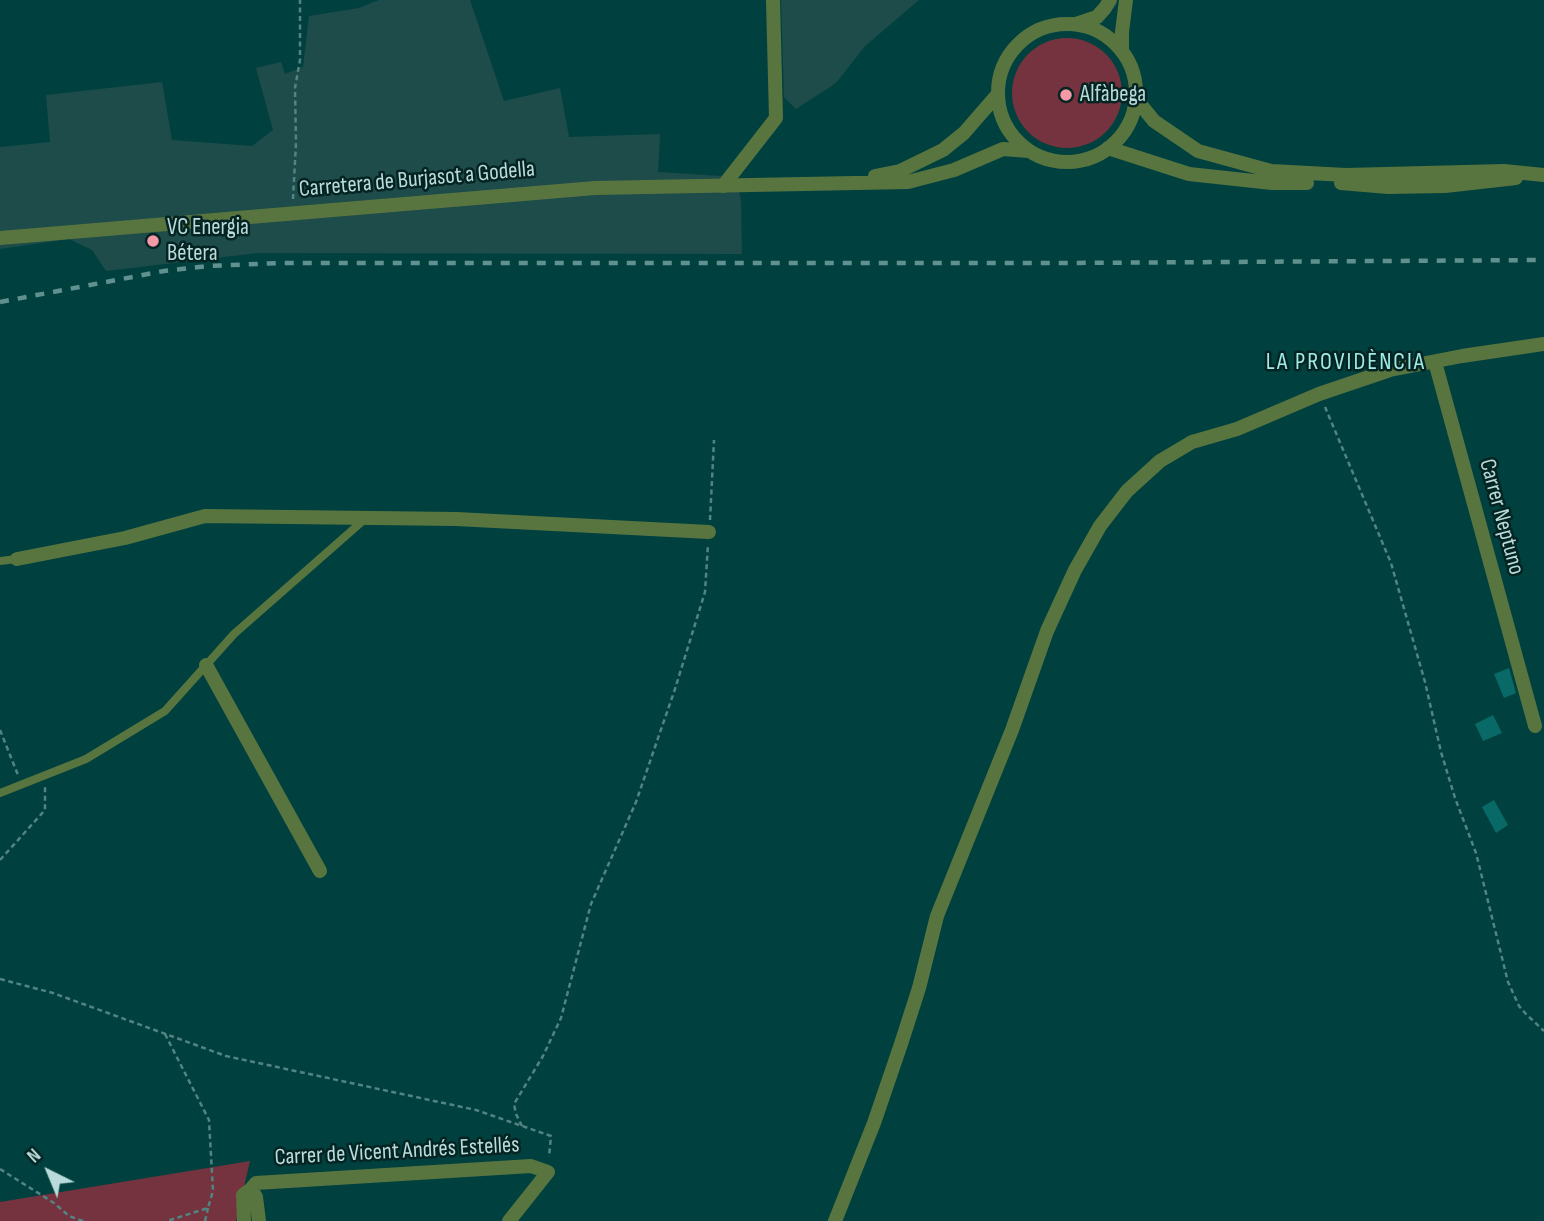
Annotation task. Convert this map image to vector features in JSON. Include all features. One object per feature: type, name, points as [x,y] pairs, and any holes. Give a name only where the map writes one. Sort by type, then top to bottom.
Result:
[{"type":"street","points":[[723,186],[775,118],[772,0]]},
{"type":"street","points":[[1076,24],[1097,17],[1110,0]]},
{"type":"street","points":[[1122,51],[1126,0]]},
{"type":"street","points":[[1076,24],[1102,33],[1122,51],[1135,82],[1136,99],[1127,127],[1108,148],[1083,160],[1055,161],[1041,158],[1016,141],[1006,127],[997,94],[1005,61],[1027,36],[1042,28],[1076,24]]},
{"type":"street","points":[[839,184],[900,171],[943,150],[964,133],[997,94]]},
{"type":"street","points":[[1136,99],[1154,121],[1198,151],[1271,171],[1346,175],[1503,171],[1538,175]]},
{"type":"street","points":[[1108,148],[1189,174],[1272,183],[1445,186],[1538,175]]},
{"type":"street","points":[[839,184],[908,182],[954,170],[1003,149],[1029,151]]},
{"type":"street","name":"Carretera de Burjasot a Godella","points":[[0,238],[595,188],[839,184]]},
{"type":"street","points":[[835,1221],[874,1123],[901,1044],[919,988],[937,916],[1013,730],[1047,631],[1075,570],[1100,526],[1127,491],[1160,461],[1192,442],[1237,429],[1320,394],[1390,370],[1544,344]]},
{"type":"street","name":"Carrer Neptuno","points":[[1435,362],[1535,726]]},
{"type":"street","points":[[17,559],[125,538],[205,516],[456,519],[709,532]]},
{"type":"street","points":[[205,666],[320,871]]},
{"type":"street","name":"Carrer de Vicent Andrés Estellés","points":[[251,1189],[256,1183],[531,1166],[548,1172]]},
{"type":"street","points":[[509,1221],[548,1172]]},
{"type":"street","points":[[244,1221],[243,1195],[251,1189],[256,1197],[259,1221]]},
{"type":"lane","points":[[0,793],[86,759],[165,711],[234,634],[366,518]]},
{"type":"lane","points":[[0,561],[17,559]]},
{"type":"path","points":[[293,213],[295,88],[300,60],[300,0]]},
{"type":"path","points":[[1320,394],[1391,563],[1426,682],[1441,752],[1476,853],[1508,982],[1519,1006],[1544,1031]]},
{"type":"path","points":[[522,1126],[514,1104],[544,1056],[561,1018],[591,904],[640,789],[705,592],[714,440]]},
{"type":"path","points":[[0,730],[22,785]]},
{"type":"path","points":[[0,860],[45,810],[45,775]]},
{"type":"path","points":[[0,979],[53,993],[226,1056],[476,1110],[551,1136],[548,1172]]},
{"type":"path","points":[[165,1034],[209,1120],[213,1191],[205,1221]]},
{"type":"path","points":[[0,1169],[54,1203],[69,1216],[83,1221]]},
{"type":"path","points":[[167,1221],[208,1209]]},
{"type":"shaded area","points":[[379,0],[470,0],[504,101],[560,88],[569,137],[660,134],[658,172],[736,177],[741,201],[742,254],[258,253],[106,271],[92,250],[69,239],[0,249],[0,147],[50,142],[46,95],[162,82],[172,140],[252,146],[273,130],[256,68],[281,62],[285,74],[303,67],[309,16],[359,8]]},
{"type":"shaded area","points":[[781,0],[919,0],[865,46],[836,83],[796,109],[784,97]]},
{"type":"shaded area","points":[[1067,38],[1088,42],[1106,54],[1118,72],[1122,93],[1118,114],[1106,132],[1088,144],[1067,148],[1046,144],[1028,132],[1016,114],[1012,93],[1016,72],[1028,54],[1046,42]]},
{"type":"shaded area","points":[[250,1161],[236,1221],[0,1221],[0,1202]]},
{"type":"building","points":[[1509,668],[1516,693],[1504,698],[1494,674]]},
{"type":"building","points":[[1493,715],[1502,733],[1483,741],[1475,724]]},
{"type":"building","points":[[1494,800],[1508,825],[1496,833],[1482,807]]},
{"type":"railway","points":[[0,302],[164,271],[279,263],[1544,260]]},
{"type":"place","name":"Alfàbega","points":[[1066,95]]},
{"type":"place","name":"VC Energia Bétera","points":[[153,241]]},
{"type":"district","name":"LA PROVIDÈNCIA","points":[[1346,363]]}]
